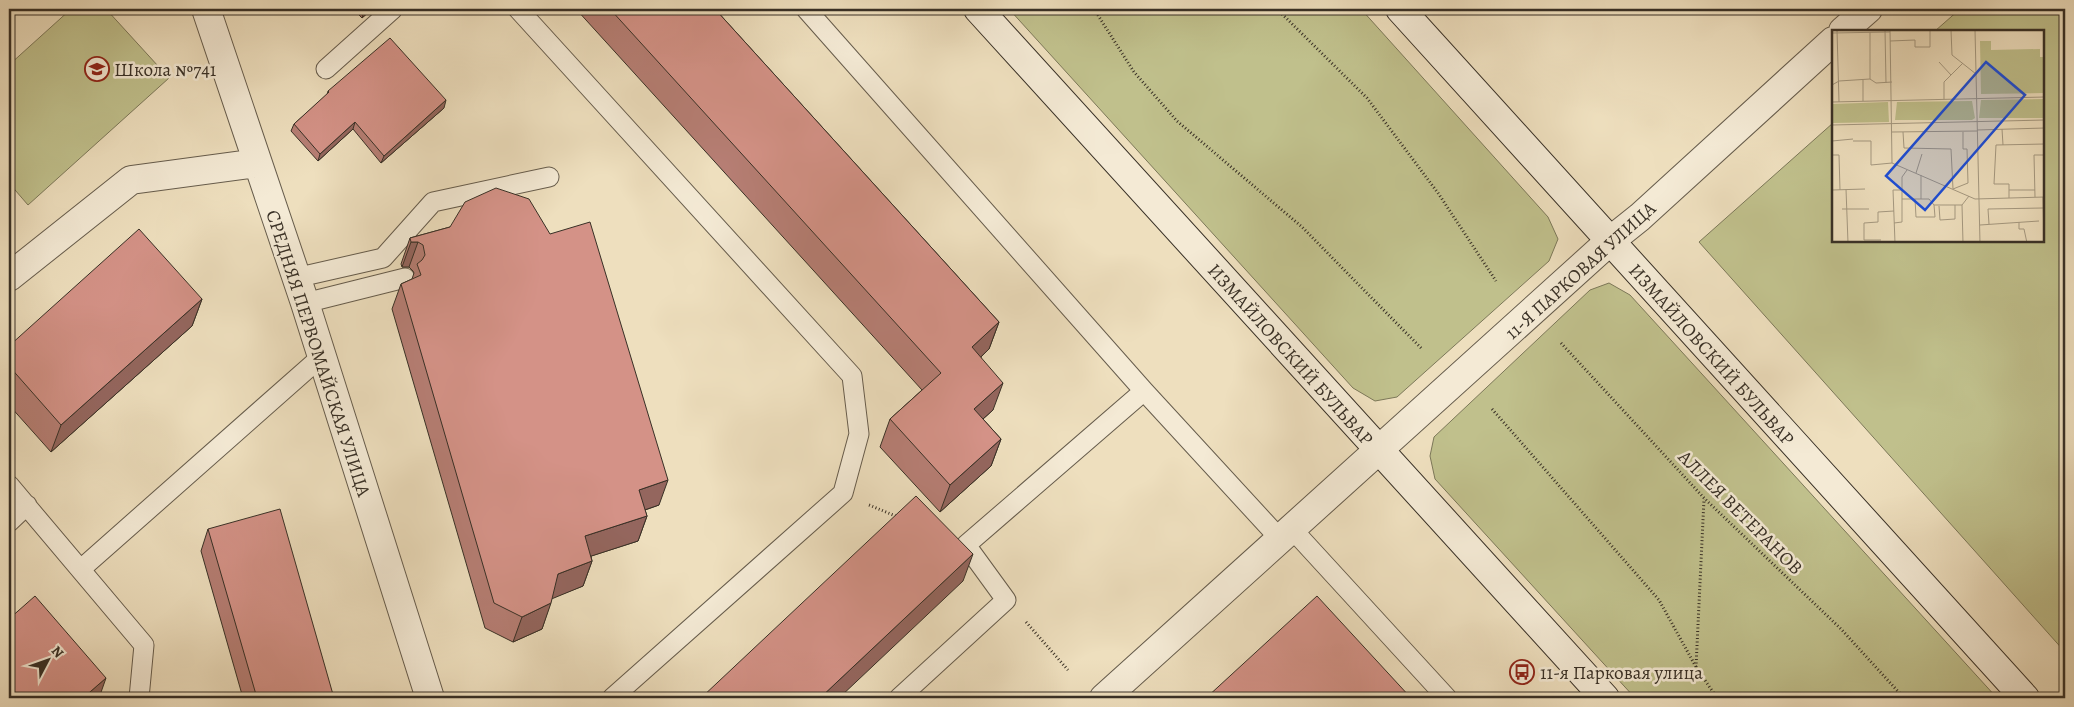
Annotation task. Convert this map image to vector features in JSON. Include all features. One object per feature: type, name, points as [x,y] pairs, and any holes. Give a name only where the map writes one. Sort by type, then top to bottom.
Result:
[{"type":"street","name":"СРЕДНЯЯ ПЕРВОМАЙСКАЯ УЛИЦА","points":[[206,9],[322,356],[430,698]]},
{"type":"street","name":"ИЗМАЙЛОВСКИЙ БУЛЬВАР","points":[[978,9],[1604,698]]},
{"type":"street","name":"ИЗМАЙЛОВСКИЙ БУЛЬВАР","points":[[1400,9],[2026,698]]},
{"type":"street","name":"11-Я ПАРКОВАЯ УЛИЦА","points":[[1104,698],[1287,535],[1378,450],[1610,241],[1640,217],[1832,42]]},
{"type":"street","points":[[9,278],[131,180],[257,163]]},
{"type":"lane","points":[[326,69],[393,9]]},
{"type":"lane","points":[[518,9],[852,376],[859,434],[842,493],[612,698]]},
{"type":"lane","points":[[806,9],[1144,391],[1447,698]]},
{"type":"lane","points":[[300,290],[383,258],[433,202],[549,177]]},
{"type":"lane","points":[[300,290],[405,278]]},
{"type":"lane","points":[[80,569],[322,356]]},
{"type":"lane","points":[[899,698],[1006,600],[966,545],[1144,391]]},
{"type":"lane","points":[[9,486],[144,644],[139,698]]},
{"type":"lane","points":[[9,522],[27,505]]},
{"type":"path","points":[[1094,9],[1134,72],[1178,121],[1302,227],[1422,349]]},
{"type":"path","points":[[1277,9],[1367,98],[1438,193],[1496,282]]},
{"type":"path","name":"АЛЛЕЯ ВЕТЕРАНОВ","points":[[1561,343],[1704,498],[1842,629],[1904,698]]},
{"type":"path","points":[[1492,408],[1659,600],[1696,667],[1717,698]]},
{"type":"path","points":[[842,493],[904,519]]},
{"type":"path","points":[[1696,667],[1704,498]]},
{"type":"path","points":[[1006,600],[1068,670]]},
{"type":"green space","name":"Школа №741","points":[[71,9],[106,9],[169,78],[28,205],[9,183],[9,65]]},
{"type":"green space","points":[[1009,9],[1361,9],[1548,217],[1558,239],[1549,261],[1397,397],[1375,401],[1353,388]]},
{"type":"green space","points":[[1960,9],[2065,9],[2065,652],[1699,242],[1832,124],[1832,242],[2044,242],[2044,30],[1936,30]]},
{"type":"green space","points":[[1609,283],[1630,295],[1997,698],[1635,698],[1435,479],[1430,456],[1434,437],[1590,290]]},
{"type":"building","points":[[610,9],[715,9],[999,322],[972,347],[1003,383],[974,409],[1001,439],[950,485],[890,419],[941,373]]},
{"type":"building","points":[[390,38],[446,100],[384,156],[355,122],[320,154],[294,124],[328,91]]},
{"type":"building","points":[[496,188],[529,199],[550,234],[590,222],[668,480],[639,490],[647,516],[585,536],[592,561],[558,574],[551,603],[522,617],[494,603],[401,284],[421,275],[417,264],[425,255],[423,245],[418,242],[411,242],[410,238],[450,227],[465,202]]},
{"type":"building","points":[[139,229],[202,299],[61,425],[9,366],[9,346]]},
{"type":"building","points":[[916,496],[973,554],[820,698],[701,698]]},
{"type":"building","points":[[280,509],[334,698],[257,698],[208,529]]},
{"type":"building","points":[[35,596],[106,678],[83,698],[9,698],[9,619]]},
{"type":"building","points":[[1317,596],[1411,698],[1206,698]]},
{"type":"place","name":"Школа №741","points":[[97,69]]},
{"type":"place","name":"11-я Парковая улица","points":[[1522,672]]}]
